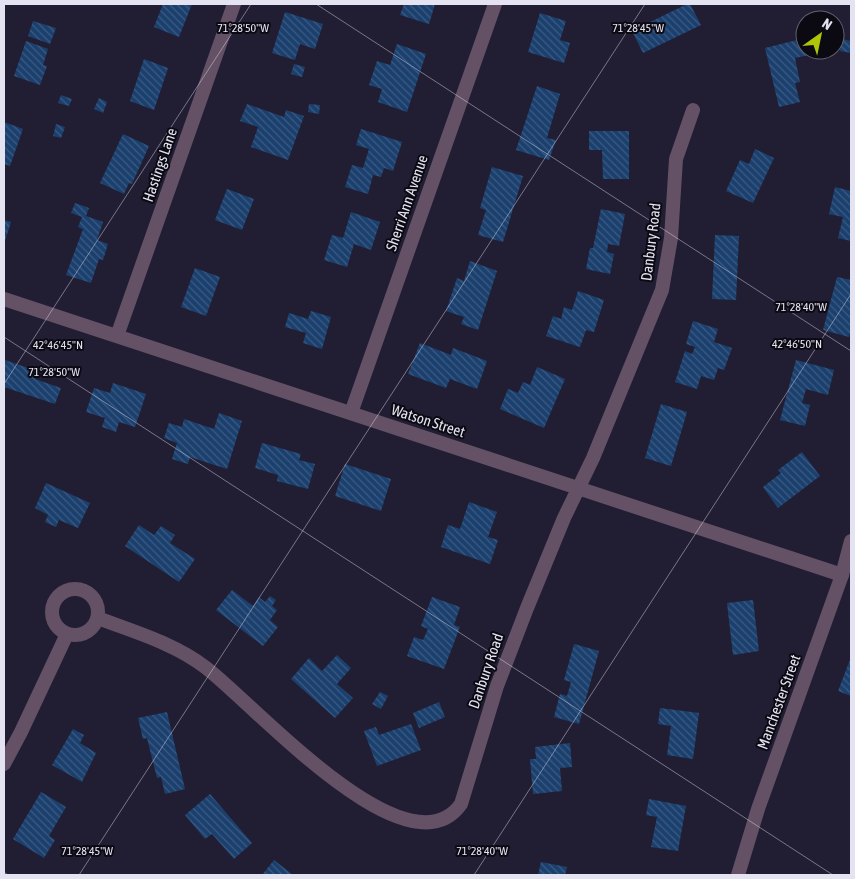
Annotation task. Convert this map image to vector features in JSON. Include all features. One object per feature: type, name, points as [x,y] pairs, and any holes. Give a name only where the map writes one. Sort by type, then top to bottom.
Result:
[{"type":"street","name":"Hastings Lane","points":[[118,336],[234,4]]},
{"type":"street","name":"Sherri Ann Avenue","points":[[350,413],[495,4]]},
{"type":"street","name":"Danbury Road","points":[[449,830],[461,804],[497,686],[523,616],[662,290],[671,238],[676,159],[693,110]]},
{"type":"street","name":"Watson Street","points":[[4,299],[842,574]]},
{"type":"street","name":"Manchester Street","points":[[738,875],[758,810],[842,574],[851,541]]},
{"type":"street","points":[[77,589],[91,595],[98,608],[98,618],[92,628],[83,634],[67,634],[58,628],[52,615],[55,600],[67,590],[77,589]]},
{"type":"street","points":[[98,618],[165,644],[205,666],[223,682],[296,768]]},
{"type":"street","points":[[4,764],[67,634]]},
{"type":"building","points":[[163,4],[192,4],[179,37],[154,27]]},
{"type":"building","points":[[404,4],[435,4],[429,24],[400,15]]},
{"type":"building","points":[[690,4],[701,25],[643,53],[632,31]]},
{"type":"building","points":[[285,12],[323,24],[315,49],[300,44],[295,60],[272,53]]},
{"type":"building","points":[[540,13],[566,21],[560,40],[570,43],[564,63],[528,52]]},
{"type":"building","points":[[33,21],[56,28],[50,44],[28,36]]},
{"type":"building","points":[[795,40],[795,60],[800,82],[795,83],[800,102],[779,107],[765,48]]},
{"type":"building","points":[[845,40],[851,41],[851,53],[845,52]]},
{"type":"building","points":[[26,41],[48,49],[43,65],[47,66],[40,85],[14,76]]},
{"type":"building","points":[[397,44],[426,54],[407,112],[378,102],[382,89],[369,85],[377,61],[390,65]]},
{"type":"building","points":[[144,59],[168,68],[154,110],[130,101]]},
{"type":"building","points":[[294,64],[305,67],[302,77],[291,74]]},
{"type":"building","points":[[537,86],[560,94],[547,138],[556,140],[549,160],[516,150]]},
{"type":"building","points":[[61,95],[72,99],[69,106],[58,103]]},
{"type":"building","points":[[99,98],[107,102],[103,113],[94,109]]},
{"type":"building","points":[[247,104],[284,117],[286,110],[304,116],[288,160],[251,147],[258,127],[240,121]]},
{"type":"building","points":[[309,104],[320,105],[319,114],[308,112]]},
{"type":"building","points":[[4,122],[23,129],[10,166],[4,164]]},
{"type":"building","points":[[56,124],[65,127],[61,138],[53,136]]},
{"type":"building","points":[[361,129],[402,142],[393,171],[384,168],[381,177],[373,175],[368,194],[345,187],[352,165],[363,168],[369,149],[356,145]]},
{"type":"building","points":[[589,131],[629,131],[629,179],[603,179],[602,150],[589,150]]},
{"type":"building","points":[[123,134],[149,146],[132,184],[129,183],[124,194],[100,183]]},
{"type":"building","points":[[755,149],[774,158],[753,203],[726,191],[740,160],[749,164]]},
{"type":"building","points":[[492,167],[523,176],[503,242],[478,235],[486,210],[480,208]]},
{"type":"building","points":[[835,187],[851,191],[851,241],[838,238],[843,217],[829,214]]},
{"type":"building","points":[[227,189],[254,199],[242,230],[215,220]]},
{"type":"building","points":[[75,203],[89,208],[86,216],[103,222],[97,240],[108,244],[103,260],[99,259],[91,283],[66,275],[83,229],[78,227],[82,217],[71,213]]},
{"type":"building","points":[[601,209],[625,214],[619,246],[608,244],[607,252],[614,254],[610,274],[586,269],[590,248],[593,248]]},
{"type":"building","points":[[351,212],[380,222],[371,250],[354,244],[347,267],[324,260],[332,235],[343,238]]},
{"type":"building","points":[[4,220],[11,222],[4,244]]},
{"type":"building","points":[[715,235],[739,236],[736,300],[712,299]]},
{"type":"building","points":[[470,261],[497,271],[478,330],[461,324],[464,317],[446,311],[457,278],[464,281]]},
{"type":"building","points":[[195,268],[220,277],[206,316],[181,307]]},
{"type":"building","points":[[837,277],[851,280],[851,328],[849,337],[823,330]]},
{"type":"building","points":[[578,291],[604,300],[594,332],[586,330],[580,347],[546,336],[553,316],[561,319],[564,307],[572,310]]},
{"type":"building","points":[[311,311],[331,317],[322,349],[303,343],[306,333],[285,327],[289,313],[308,319]]},
{"type":"building","points":[[693,321],[718,329],[714,342],[732,348],[724,370],[718,368],[714,380],[701,376],[697,389],[675,382],[685,351],[692,354],[695,347],[686,344]]},
{"type":"building","points":[[420,343],[451,355],[453,348],[487,361],[477,389],[450,379],[446,388],[408,374]]},
{"type":"building","points":[[5,360],[37,371],[35,379],[61,388],[55,404],[4,387]]},
{"type":"building","points":[[796,360],[834,370],[828,395],[806,389],[802,403],[810,405],[805,426],[780,420]]},
{"type":"building","points":[[537,367],[565,379],[544,428],[500,409],[508,389],[518,393],[523,382],[530,385]]},
{"type":"building","points":[[113,383],[146,394],[135,427],[119,422],[116,432],[102,427],[105,418],[86,412],[94,388],[110,393]]},
{"type":"building","points":[[661,404],[687,412],[671,466],[645,458]]},
{"type":"building","points":[[219,413],[242,421],[227,469],[190,457],[188,464],[172,459],[177,443],[164,438],[169,423],[182,427],[184,419],[214,429]]},
{"type":"building","points":[[262,443],[301,454],[299,460],[315,464],[308,489],[277,481],[278,475],[255,468]]},
{"type":"building","points":[[802,452],[820,476],[778,508],[763,487],[781,473],[778,470]]},
{"type":"building","points":[[345,464],[391,479],[381,511],[335,496]]},
{"type":"building","points":[[46,483],[90,503],[78,528],[59,520],[56,527],[45,522],[48,515],[35,508]]},
{"type":"building","points":[[469,502],[497,512],[488,537],[498,540],[490,564],[441,547],[448,525],[460,529]]},
{"type":"building","points":[[139,525],[154,535],[161,526],[175,535],[170,543],[195,559],[179,582],[125,546]]},
{"type":"building","points":[[232,590],[253,606],[259,597],[265,602],[270,596],[276,600],[272,606],[277,610],[270,620],[278,627],[263,646],[216,610]]},
{"type":"building","points":[[432,597],[460,607],[454,625],[460,627],[444,669],[407,656],[414,637],[423,640],[428,629],[421,626]]},
{"type":"building","points":[[753,600],[759,651],[733,655],[727,603]]},
{"type":"building","points":[[574,644],[599,651],[579,724],[554,717],[560,694],[567,696],[571,682],[564,680]]},
{"type":"building","points":[[337,655],[351,668],[337,684],[353,698],[335,718],[291,679],[309,658],[322,671]]},
{"type":"building","points":[[851,657],[851,696],[838,691]]},
{"type":"building","points":[[380,692],[388,696],[381,709],[372,704]]},
{"type":"building","points":[[439,702],[445,717],[419,728],[413,713]]},
{"type":"building","points":[[660,708],[699,713],[693,759],[667,755],[671,726],[658,724]]},
{"type":"building","points":[[167,712],[185,789],[165,794],[161,777],[157,778],[147,738],[143,739],[138,718]]},
{"type":"building","points":[[411,724],[421,750],[377,766],[364,731],[376,727],[379,735]]},
{"type":"building","points":[[73,729],[84,735],[80,743],[96,753],[82,782],[52,765]]},
{"type":"building","points":[[570,743],[572,767],[560,768],[562,791],[533,794],[530,759],[536,759],[535,747]]},
{"type":"building","points":[[41,792],[66,807],[49,836],[55,840],[44,858],[13,839]]},
{"type":"building","points":[[210,794],[252,843],[234,859],[212,834],[205,839],[185,815]]},
{"type":"building","points":[[649,799],[686,806],[678,851],[651,847],[657,817],[646,815]]},
{"type":"building","points":[[274,860],[293,875],[262,875]]},
{"type":"building","points":[[541,862],[567,867],[565,875],[538,875]]}]
